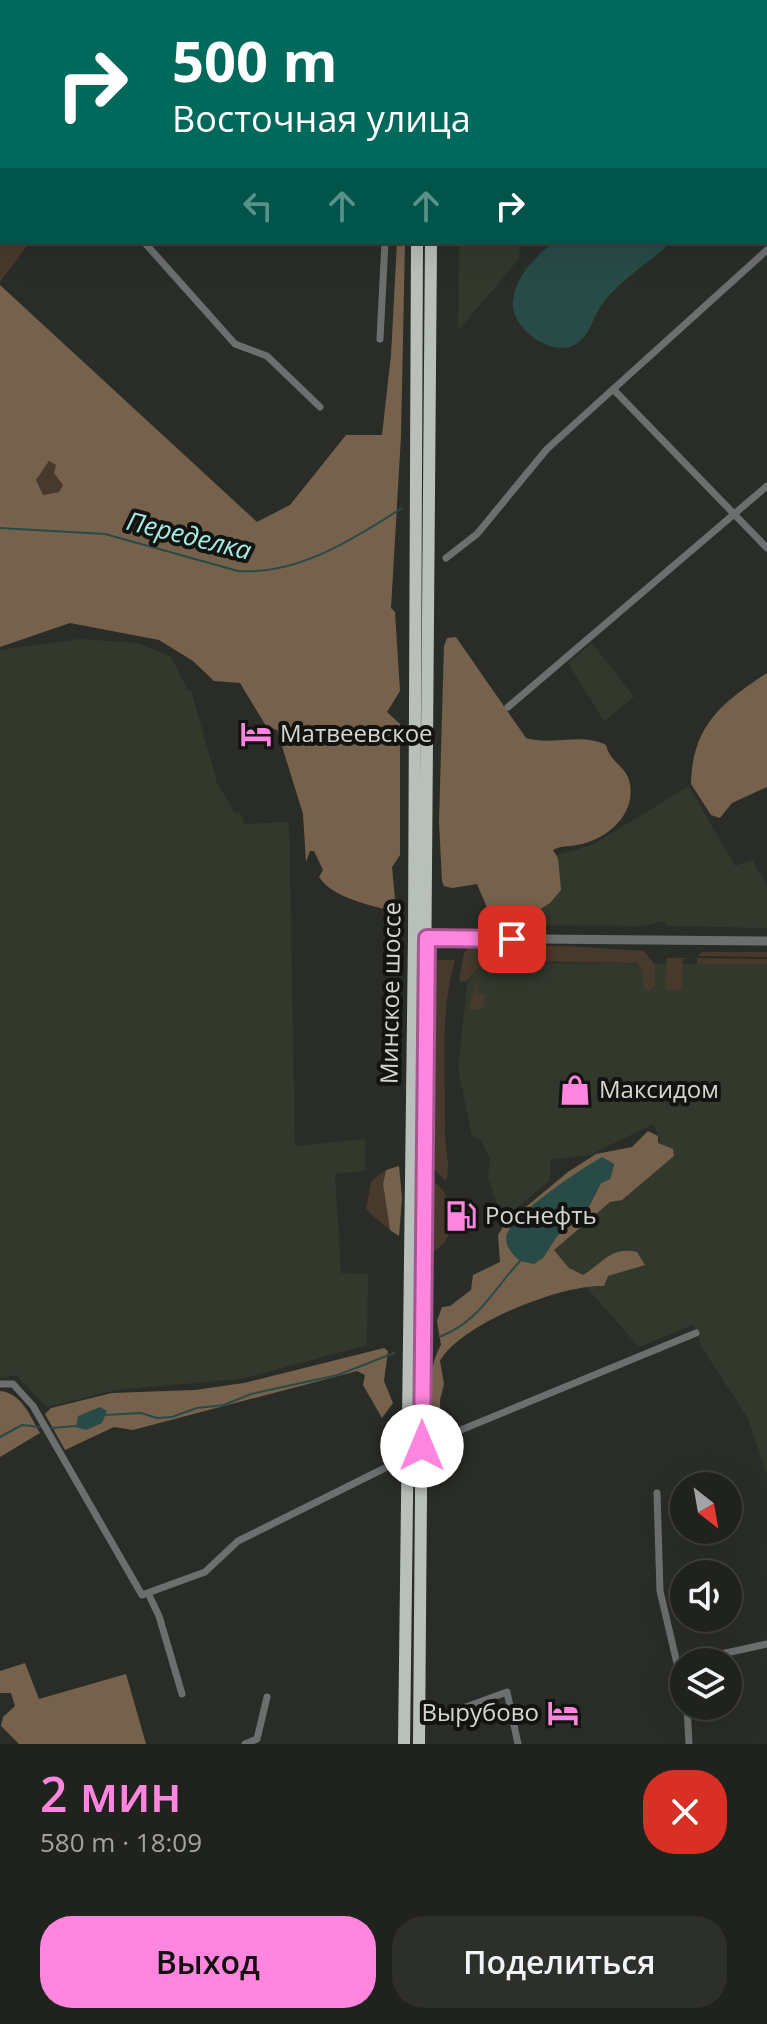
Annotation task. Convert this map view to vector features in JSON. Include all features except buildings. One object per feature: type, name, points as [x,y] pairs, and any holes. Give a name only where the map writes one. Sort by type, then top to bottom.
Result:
[{"type":"highway","name":"Минское шоссе","points":[[417,244],[422,1446],[419,1744]]},
{"type":"highway","name":"Минское шоссе","points":[[404,1744],[421,938],[431,244]]},
{"type":"street","points":[[146,244],[235,344],[267,356],[320,407]]},
{"type":"street","points":[[380,339],[385,244]]},
{"type":"street","points":[[446,558],[477,534],[535,462],[767,250]]},
{"type":"street","points":[[613,389],[767,548]]},
{"type":"street","points":[[508,707],[767,486]]},
{"type":"street","points":[[421,938],[767,941]]},
{"type":"street","points":[[422,1446],[696,1333]]},
{"type":"street","points":[[0,1384],[13,1384],[33,1406],[159,1616],[182,1694]]},
{"type":"street","points":[[145,1594],[205,1572],[238,1541],[391,1465],[408,1463]]},
{"type":"street","points":[[657,1493],[660,1591],[677,1648]]},
{"type":"street","points":[[742,1650],[767,1644]]},
{"type":"street","points":[[419,1724],[507,1692],[518,1744]]},
{"type":"street","points":[[245,1744],[257,1739],[267,1697]]},
{"type":"street","points":[[688,1720],[689,1744]]},
{"type":"shaded area","points":[[0,244],[28,244],[0,282]]},
{"type":"shaded area","points":[[397,244],[405,244],[401,436],[391,608],[395,612],[400,691],[387,712],[400,724],[400,855],[392,867],[395,899],[388,910],[350,899],[332,890],[319,877],[323,870],[314,851],[310,851],[306,862],[303,814],[277,730],[266,726],[240,683],[214,681],[193,661],[159,640],[70,623],[0,647],[0,285],[257,522],[290,505],[346,435],[382,435],[391,355]],"holes":[[[49,461],[56,465],[54,473],[63,485],[59,492],[43,495],[36,480]]]},
{"type":"shaded area","points":[[459,244],[521,245],[518,260],[458,331]]},
{"type":"shaded area","points":[[49,460],[56,465],[54,473],[63,485],[59,492],[42,495],[36,480]]},
{"type":"shaded area","points":[[456,637],[526,738],[597,741],[606,745],[629,780],[629,803],[618,823],[589,842],[553,850],[558,858],[561,890],[550,903],[523,920],[488,910],[477,884],[452,888],[444,886],[442,881],[439,822],[444,646],[447,638]]},
{"type":"shaded area","name":"Матвеевское","points":[[79,639],[138,643],[171,657],[188,691],[191,690],[217,783],[235,813],[240,812],[244,824],[289,822],[295,1146],[365,1139],[365,1171],[335,1174],[341,1273],[368,1274],[367,1345],[241,1379],[115,1390],[47,1407],[16,1375],[0,1378],[0,650]]},
{"type":"shaded area","points":[[592,643],[634,697],[604,721],[568,663]]},
{"type":"shaded area","points":[[767,673],[767,787],[732,803],[720,818],[711,815],[691,784],[697,746],[712,718],[723,706]]},
{"type":"shaded area","points":[[689,786],[735,866],[752,860],[767,885],[767,928],[668,926],[663,921],[642,926],[492,925],[478,878],[592,845]]},
{"type":"shaded area","points":[[469,946],[566,946],[644,951],[655,965],[655,986],[649,991],[644,990],[642,970],[637,963],[493,961],[478,968],[466,982],[459,981],[464,953]]},
{"type":"shaded area","points":[[702,952],[767,952],[767,957],[698,956]]},
{"type":"shaded area","points":[[667,958],[688,958],[683,960],[682,988],[678,992],[665,989]]},
{"type":"shaded area","points":[[697,958],[767,959],[767,964],[697,964]]},
{"type":"shaded area","points":[[435,960],[455,960],[447,1002],[444,1046],[446,1181],[432,1168]]},
{"type":"shaded area","points":[[493,963],[767,964],[767,1474],[748,1418],[702,1348],[693,1325],[639,1347],[552,1248],[660,1140],[653,1124],[590,1155],[550,1160],[550,1180],[502,1220],[488,1177],[490,1157],[480,1139],[472,1136],[458,1069],[467,983],[478,968]]},
{"type":"shaded area","points":[[478,976],[477,993],[485,994],[483,1009],[468,1010]]},
{"type":"shaded area","points":[[648,1131],[658,1136],[658,1143],[673,1149],[674,1156],[622,1200],[610,1202],[554,1250],[569,1268],[583,1275],[607,1257],[620,1252],[637,1252],[645,1265],[608,1276],[604,1286],[586,1287],[539,1299],[468,1333],[440,1361],[444,1384],[440,1400],[441,1428],[435,1432],[430,1387],[433,1365],[441,1345],[437,1321],[442,1307],[450,1306],[471,1290],[473,1275],[500,1262],[498,1235],[504,1225],[568,1172],[596,1154],[632,1147]],"holes":[[[614,1164],[610,1179],[601,1183],[587,1210],[558,1235],[506,1236],[521,1219]]]},
{"type":"shaded area","points":[[399,1166],[402,1198],[399,1236],[390,1230],[383,1184],[386,1170]]},
{"type":"shaded area","points":[[386,1170],[383,1184],[390,1230],[366,1210],[371,1181]]},
{"type":"shaded area","points":[[432,1180],[445,1194],[449,1229],[445,1242],[431,1253]]},
{"type":"shaded area","points":[[384,1348],[388,1351],[384,1381],[393,1403],[382,1418],[363,1385],[365,1375],[357,1371],[133,1430],[114,1427],[65,1450],[45,1414],[51,1408],[112,1393],[195,1390],[244,1383]]},
{"type":"shaded area","points":[[0,1391],[20,1401],[40,1433],[0,1457]]},
{"type":"shaded area","points":[[25,1663],[39,1699],[126,1674],[146,1744],[19,1744],[1,1726],[3,1717],[15,1706],[11,1693],[0,1693],[0,1671]]},
{"type":"water","points":[[551,244],[669,244],[610,294],[583,338],[563,348],[553,347],[532,337],[513,311],[518,283],[533,261]]},
{"type":"water","points":[[602,1157],[614,1164],[610,1179],[601,1183],[587,1210],[558,1235],[543,1258],[534,1264],[520,1261],[506,1242],[512,1225],[549,1192]]},
{"type":"water","points":[[100,1407],[107,1411],[102,1423],[86,1430],[76,1427],[78,1416]]},
{"type":"waterway","name":"Переделка","points":[[0,528],[105,534],[238,571],[260,571],[324,553],[402,508]]},
{"type":"waterway","points":[[439,1337],[453,1331],[475,1314],[520,1261]]},
{"type":"waterway","points":[[105,1415],[141,1413],[157,1418],[172,1417],[197,1408],[224,1405],[251,1394],[338,1375],[394,1353]]},
{"type":"waterway","points":[[0,1437],[22,1425],[40,1427]]},
{"type":"waterway","points":[[51,1428],[76,1426]]},
{"type":"place","name":"Матвеевское","points":[[256,734]]},
{"type":"place","name":"Максидом","points":[[575,1090]]},
{"type":"place","name":"Роснефть","points":[[461,1216]]},
{"type":"place","name":"Вырубово","points":[[563,1713]]},
{"type":"route","points":[[422,1446],[427,938],[512,939]]}]
